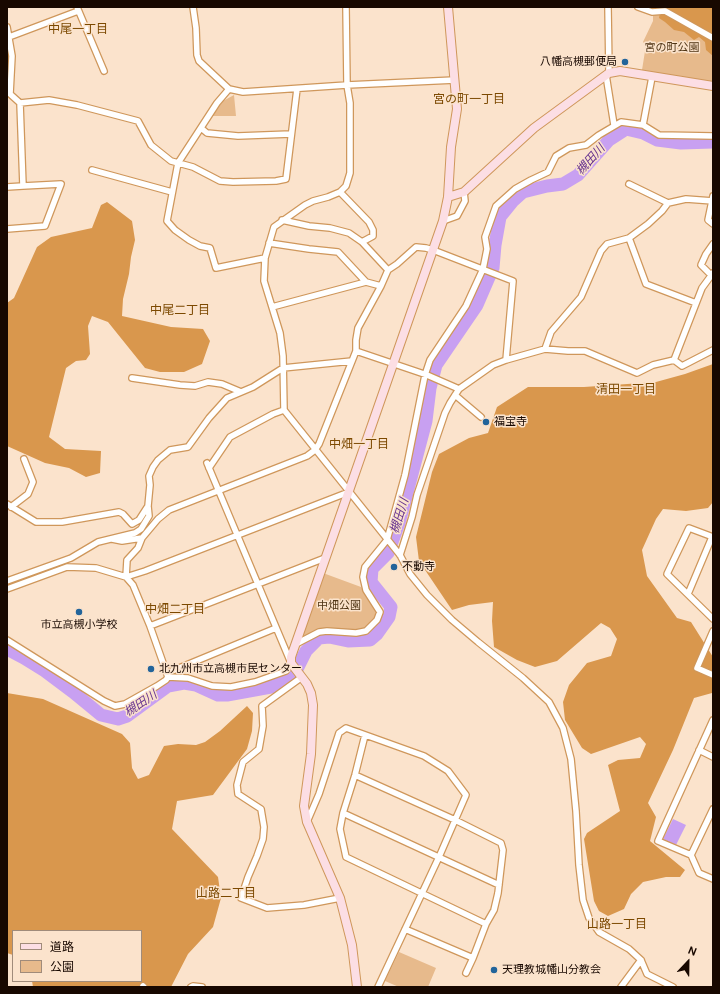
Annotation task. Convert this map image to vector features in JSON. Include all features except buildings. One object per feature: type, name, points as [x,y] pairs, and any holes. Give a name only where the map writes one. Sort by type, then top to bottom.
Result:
[{"type":"street","points":[[193,7],[196,28],[197,55],[199,61],[229,89],[243,92],[454,80]]},
{"type":"street","points":[[346,7],[347,85],[350,103],[350,173],[346,186],[340,192],[313,201],[282,220],[274,227],[265,258],[264,281],[282,344],[284,410],[400,556],[410,574],[427,595],[478,642],[523,678],[549,702],[563,728],[571,760],[579,865],[589,918],[599,932],[630,949],[641,960],[647,974],[673,987]]},
{"type":"street","points":[[292,665],[291,657],[443,221],[448,196],[451,147],[457,109],[448,7]]},
{"type":"street","points":[[608,7],[608,74],[614,125]]},
{"type":"street","points":[[638,7],[652,12],[665,11],[713,38]]},
{"type":"street","points":[[9,36],[78,9],[104,71]]},
{"type":"street","points":[[7,27],[12,56],[10,94],[20,103],[23,186]]},
{"type":"street","points":[[448,196],[464,192],[534,128],[608,74],[620,71],[713,86]]},
{"type":"street","points":[[643,125],[652,77]]},
{"type":"street","points":[[229,89],[217,103],[178,163],[167,221],[175,230],[189,240],[200,246],[210,248],[216,268],[265,258]]},
{"type":"street","points":[[20,103],[49,100],[77,105],[138,121],[151,145],[171,161],[192,167],[220,181],[276,181],[286,179],[297,89]]},
{"type":"street","points":[[296,644],[319,632],[327,630],[356,633],[366,631],[377,620],[380,612],[366,590],[363,577],[365,567],[387,540],[405,475],[430,360],[466,306],[485,270],[487,249],[485,237],[496,206],[515,189],[548,172],[556,156],[569,148],[586,145],[598,135],[621,122],[643,125],[659,135],[713,136]]},
{"type":"street","points":[[201,128],[208,133],[238,136],[291,134]]},
{"type":"street","points":[[92,170],[172,192]]},
{"type":"street","points":[[7,187],[61,184],[45,226],[7,229]]},
{"type":"street","points":[[628,184],[668,203],[686,199],[713,200],[708,220],[713,224]]},
{"type":"street","points":[[340,192],[369,222],[373,230],[373,236],[362,242]]},
{"type":"street","points":[[443,221],[457,216],[465,201],[464,192]]},
{"type":"street","points":[[545,348],[551,332],[581,297],[601,251],[606,244],[628,238],[662,212],[668,203]]},
{"type":"street","points":[[282,220],[309,226],[330,228],[349,234],[362,242],[388,270]]},
{"type":"street","points":[[628,238],[646,284],[696,304]]},
{"type":"street","points":[[269,242],[338,252],[366,282]]},
{"type":"street","points":[[674,360],[702,288],[712,274],[701,265],[713,244]]},
{"type":"street","points":[[7,640],[104,701],[115,706],[131,701],[166,680],[167,675],[150,626],[133,586],[126,577],[126,560],[138,548],[142,538],[158,519],[168,510],[307,456],[315,450],[319,444],[356,351],[358,328],[388,270],[416,247],[433,250],[513,281],[506,360]]},
{"type":"street","points":[[272,307],[366,282],[381,286]]},
{"type":"street","points":[[400,556],[417,495],[445,413],[459,389],[493,365],[545,348],[568,351],[585,351],[637,373],[653,365],[674,360]]},
{"type":"street","points":[[674,360],[682,366],[713,350]]},
{"type":"street","points":[[356,351],[426,375],[459,389]]},
{"type":"street","points":[[7,581],[71,558],[98,542],[112,540],[134,533],[141,529],[149,516],[149,476],[153,467],[158,460],[170,450],[188,447],[194,443],[209,418],[227,398],[253,387],[283,368],[352,361]]},
{"type":"street","points":[[132,378],[195,386],[208,382],[222,384],[240,392]]},
{"type":"street","points":[[455,395],[481,417]]},
{"type":"street","points":[[284,410],[273,414],[230,437],[208,466],[292,665],[307,684],[311,693],[313,705],[311,754],[304,806],[307,822],[340,898],[352,945],[357,987]]},
{"type":"street","points":[[24,459],[32,482],[28,494],[9,505],[36,522],[62,522],[119,512],[123,514],[132,524],[139,520],[148,506]]},
{"type":"street","points":[[7,589],[67,567],[96,568],[126,577],[349,492]]},
{"type":"street","points":[[688,594],[713,537],[689,528],[667,574],[713,619]]},
{"type":"street","points":[[112,540],[122,542],[142,538]]},
{"type":"street","points":[[150,626],[325,558]]},
{"type":"street","points":[[167,675],[276,628]]},
{"type":"street","points":[[713,631],[697,668],[713,675]]},
{"type":"street","points":[[167,675],[188,678],[212,686],[231,687],[255,682],[286,671],[292,665]]},
{"type":"street","points":[[301,676],[262,706],[263,726],[259,749],[243,762],[237,785],[238,794],[261,809],[264,827],[263,839],[241,898],[267,908],[304,905],[340,898]]},
{"type":"street","points":[[713,720],[658,841],[691,855],[698,873],[713,879]]},
{"type":"street","points":[[307,822],[319,794],[339,733],[346,728],[424,756],[448,771],[466,795],[439,858],[378,987]]},
{"type":"street","points":[[365,735],[355,775],[343,813],[340,829],[346,857],[486,924]]},
{"type":"street","points":[[699,750],[713,757]]},
{"type":"street","points":[[355,775],[455,820],[501,843],[503,850],[499,885],[494,910],[486,924],[466,973]]},
{"type":"street","points":[[691,855],[713,809]]},
{"type":"street","points":[[343,813],[499,885]]},
{"type":"street","points":[[405,929],[473,958]]},
{"type":"street","points":[[621,987],[641,960]]},
{"type":"street","points":[[191,987],[202,987]]},
{"type":"green space","name":"宮の町公園","points":[[653,14],[665,14],[713,41],[713,82],[642,70],[646,45],[643,42],[653,21]]},
{"type":"green space","points":[[234,95],[236,116],[212,116],[223,101]]},
{"type":"green space","name":"中畑公園","points":[[323,573],[361,587],[377,611],[376,617],[370,624],[363,629],[353,631],[327,629],[303,639],[301,637]]},
{"type":"green space","points":[[399,952],[436,968],[428,987],[399,987],[385,981]]},
{"type":"shaded area","points":[[661,7],[713,7],[713,56],[706,50],[705,42],[699,37],[694,40],[684,32],[674,30],[659,18]]},
{"type":"shaded area","points":[[107,202],[132,221],[135,240],[123,299],[122,316],[171,327],[203,329],[210,341],[202,364],[184,372],[160,372],[145,368],[108,322],[92,316],[88,326],[90,354],[86,360],[76,361],[66,368],[49,437],[65,449],[101,451],[100,473],[86,477],[69,468],[45,463],[7,446],[7,303],[14,298],[37,247],[51,237],[92,228],[101,205]]},
{"type":"shaded area","points":[[713,364],[713,502],[708,508],[686,511],[663,509],[656,519],[642,550],[647,576],[677,618],[691,622],[713,657],[712,693],[694,698],[673,750],[648,803],[656,817],[650,841],[685,870],[680,877],[666,877],[643,882],[631,894],[624,909],[608,916],[599,911],[594,901],[584,839],[587,833],[620,811],[608,765],[618,760],[640,758],[646,744],[640,737],[591,754],[582,748],[565,720],[563,702],[569,685],[587,663],[611,656],[617,639],[610,628],[601,623],[557,661],[535,667],[517,660],[494,647],[492,621],[493,602],[469,605],[452,610],[419,561],[416,537],[432,472],[439,454],[469,438],[488,433],[497,407],[528,387],[584,387],[656,382]]},
{"type":"shaded area","points":[[7,693],[43,699],[122,734],[130,743],[132,768],[138,779],[149,775],[164,746],[178,744],[196,745],[205,742],[220,731],[247,706],[253,713],[252,731],[247,749],[213,795],[177,801],[172,829],[218,877],[221,898],[213,927],[188,954],[171,987],[33,987],[32,982],[142,982],[142,930],[12,930],[12,955],[7,953]]},
{"type":"shaded area","points":[[673,819],[686,825],[676,845],[663,839]]},
{"type":"waterway","name":"槻田川","points":[[7,649],[45,671],[101,715],[118,719],[127,716],[168,686],[184,683],[196,685],[218,695],[227,695],[271,687],[293,677],[306,651],[319,638],[329,637],[348,641],[370,640],[377,634],[389,617],[391,607],[371,582],[372,569],[388,553],[399,523],[426,421],[430,388],[436,365],[477,305],[493,268],[500,217],[513,201],[523,192],[563,184],[578,175],[609,140],[626,129],[643,133],[657,140],[681,143],[713,142]]},
{"type":"place","name":"八幡高槻郵便局","points":[[625,62]]},
{"type":"place","name":"福宝寺","points":[[486,422]]},
{"type":"place","name":"不動寺","points":[[394,567]]},
{"type":"place","name":"市立高槻小学校","points":[[79,612]]},
{"type":"place","name":"北九州市立高槻市民センター","points":[[151,669]]},
{"type":"place","name":"天理教城幡山分教会","points":[[494,970]]},
{"type":"district","name":"中尾一丁目","points":[[78,30]]},
{"type":"district","name":"宮の町一丁目","points":[[469,100]]},
{"type":"district","name":"中尾二丁目","points":[[180,311]]},
{"type":"district","name":"清田一丁目","points":[[626,390]]},
{"type":"district","name":"中畑一丁目","points":[[359,445]]},
{"type":"district","name":"中畑二丁目","points":[[175,610]]},
{"type":"district","name":"山路二丁目","points":[[226,894]]},
{"type":"district","name":"山路一丁目","points":[[617,925]]}]
